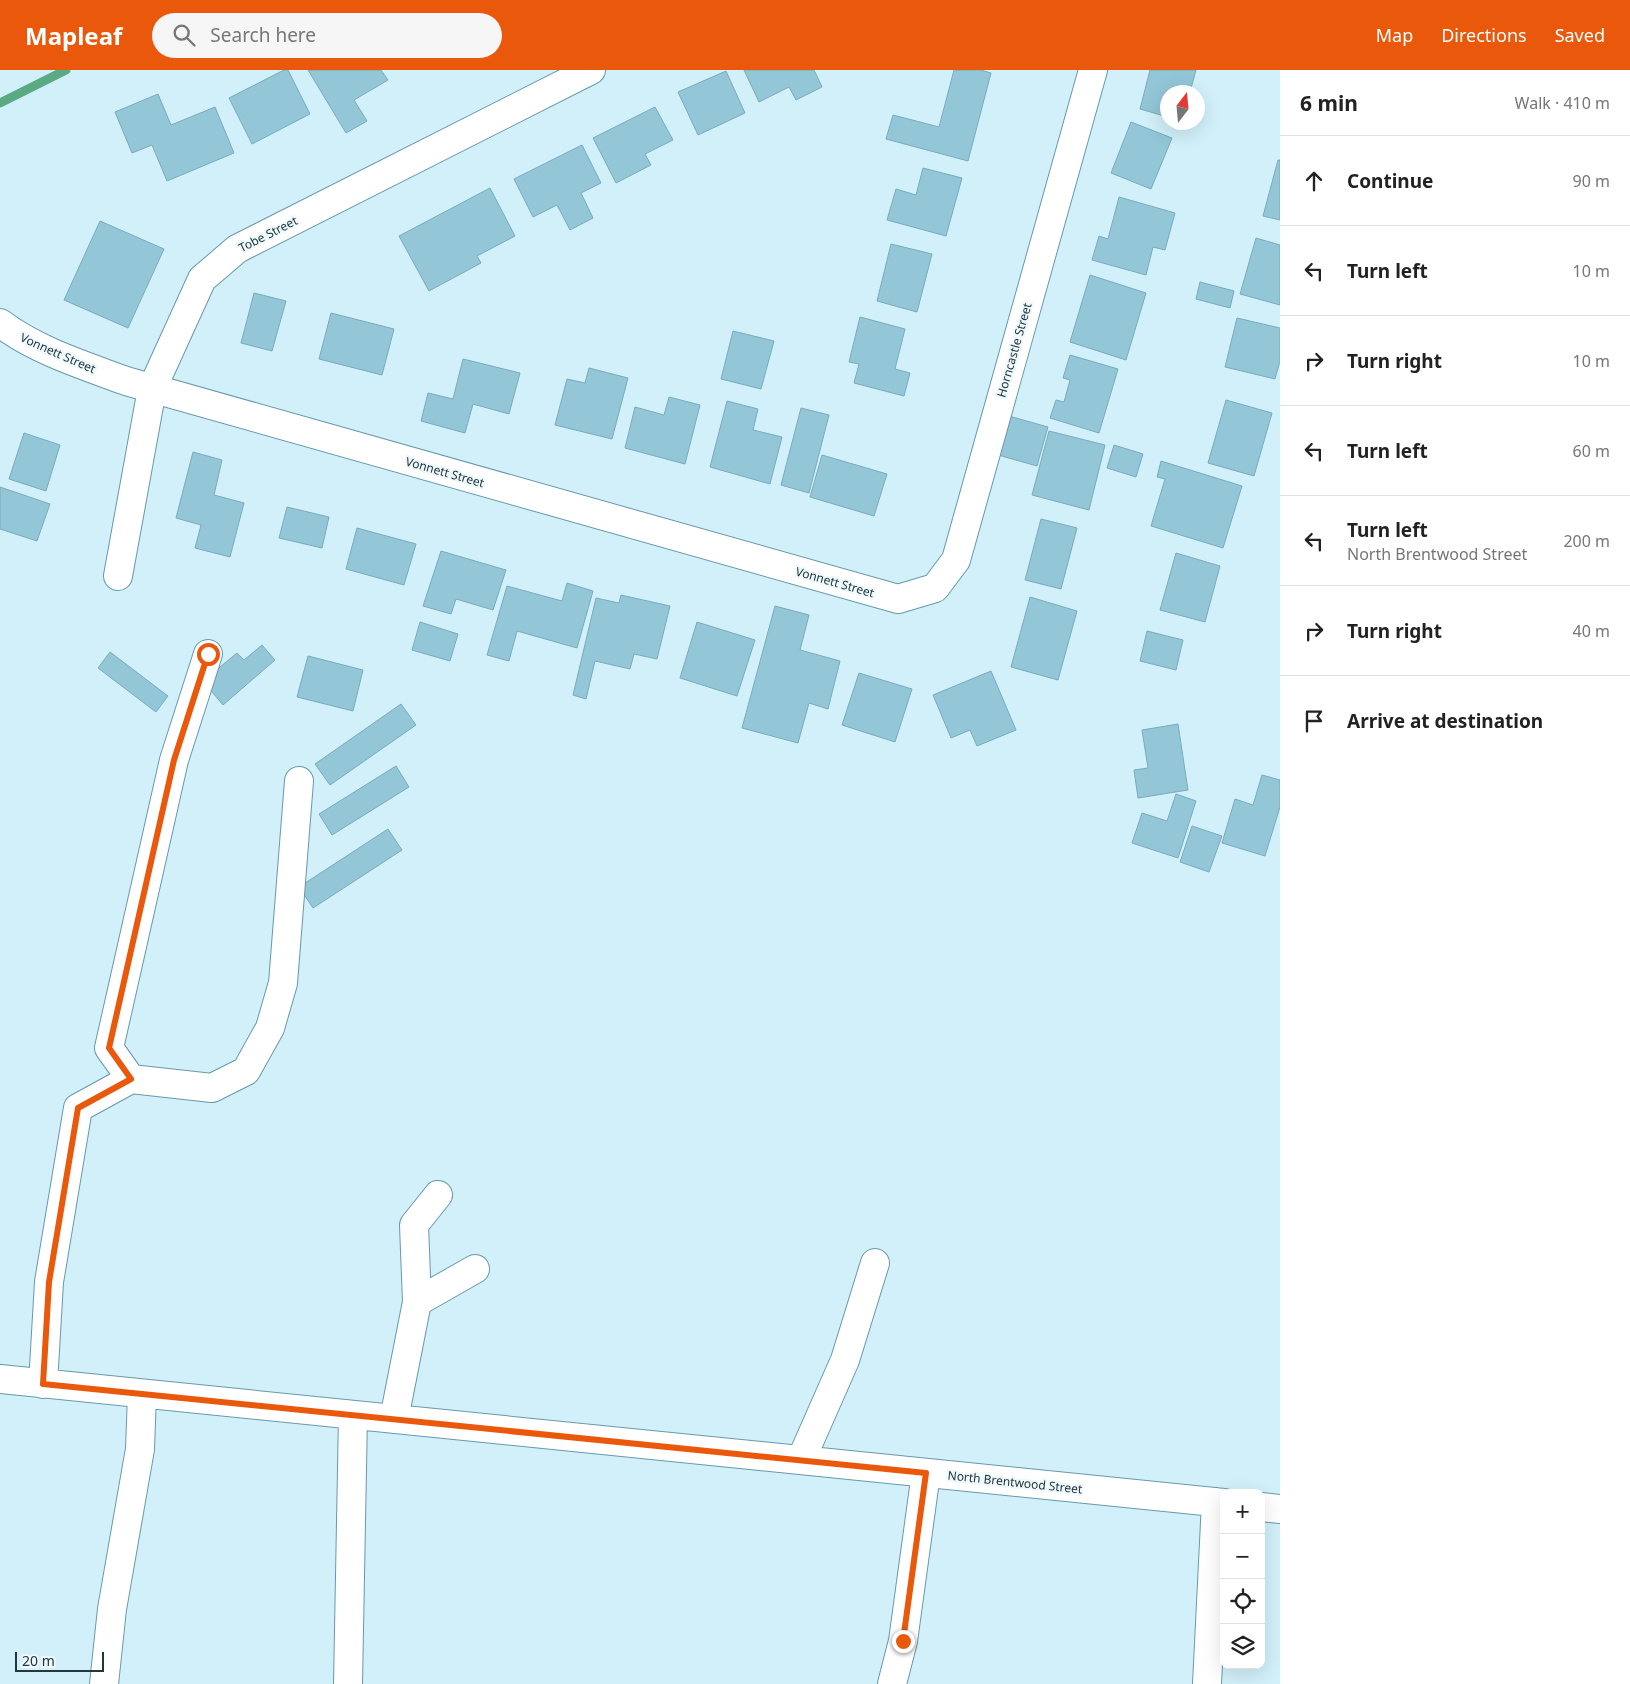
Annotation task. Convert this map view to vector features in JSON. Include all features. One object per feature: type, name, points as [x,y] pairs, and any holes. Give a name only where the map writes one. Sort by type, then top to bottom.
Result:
[{"type":"street","name":"Tobe Street","points":[[118,576],[152,389],[202,279],[237,249],[591,70]]},
{"type":"street","name":"Horncastle Street","points":[[898,599],[935,588],[956,560],[1093,70]]},
{"type":"street","name":"Vonnett Street","points":[[0,323],[12,332],[57,354],[126,382],[898,599]]},
{"type":"street","points":[[131,1079],[109,1048],[174,760],[208,654]]},
{"type":"street","points":[[43,1384],[49,1282],[78,1108],[131,1079],[212,1088],[246,1071],[270,1028],[284,983],[299,781]]},
{"type":"street","points":[[394,1419],[417,1302],[414,1225],[438,1195]]},
{"type":"street","points":[[801,1460],[845,1360],[875,1263]]},
{"type":"street","points":[[417,1302],[475,1270]]},
{"type":"street","name":"North Brentwood Street","points":[[0,1379],[1220,1502]]},
{"type":"street","points":[[104,1684],[112,1609],[140,1449],[142,1394]]},
{"type":"street","points":[[348,1684],[353,1415]]},
{"type":"street","points":[[892,1684],[903,1641],[926,1473]]},
{"type":"street","points":[[1207,1684],[1220,1502]]},
{"type":"street","points":[[1265,1507],[1280,1509]]},
{"type":"building","points":[[284,70],[288,70],[310,114],[252,144],[229,98]]},
{"type":"building","points":[[308,70],[381,70],[388,80],[354,100],[367,121],[346,133]]},
{"type":"building","points":[[744,70],[814,70],[822,87],[796,100],[789,87],[759,102]]},
{"type":"building","points":[[954,70],[981,70],[991,73],[968,161],[886,139],[893,115],[939,127]]},
{"type":"building","points":[[1150,70],[1196,70],[1192,85],[1160,85],[1160,115],[1140,109]]},
{"type":"building","points":[[726,71],[745,113],[698,135],[678,92]]},
{"type":"building","points":[[158,94],[171,125],[215,107],[234,153],[167,181],[152,145],[132,153],[115,112]]},
{"type":"building","points":[[655,107],[673,140],[645,154],[651,165],[616,183],[593,138]]},
{"type":"building","points":[[1131,122],[1172,138],[1151,189],[1111,173]]},
{"type":"building","points":[[582,145],[601,183],[581,193],[593,218],[570,230],[557,205],[533,217],[514,179]]},
{"type":"building","points":[[1278,160],[1280,160],[1280,220],[1263,216]]},
{"type":"building","points":[[923,168],[962,178],[946,236],[887,220],[896,189],[916,195]]},
{"type":"building","points":[[490,188],[515,236],[477,256],[481,263],[429,291],[399,236]]},
{"type":"building","points":[[1119,197],[1175,213],[1165,250],[1153,247],[1146,275],[1092,260],[1099,236],[1108,239]]},
{"type":"building","points":[[100,221],[164,249],[128,328],[64,300]]},
{"type":"building","points":[[1256,238],[1280,245],[1280,305],[1240,294]]},
{"type":"building","points":[[891,244],[932,254],[917,312],[877,301]]},
{"type":"building","points":[[1090,275],[1146,293],[1126,360],[1070,342]]},
{"type":"building","points":[[1200,282],[1234,291],[1230,308],[1196,299]]},
{"type":"building","points":[[254,293],[286,301],[272,351],[241,343]]},
{"type":"building","points":[[331,313],[394,329],[382,375],[319,359]]},
{"type":"building","points":[[860,317],[905,329],[895,369],[910,373],[904,396],[854,383],[859,364],[849,362]]},
{"type":"building","points":[[1237,318],[1280,328],[1280,361],[1275,379],[1225,367]]},
{"type":"building","points":[[733,331],[774,341],[761,389],[721,379]]},
{"type":"building","points":[[1070,355],[1118,369],[1099,433],[1050,418],[1056,400],[1064,402],[1070,380],[1063,378]]},
{"type":"building","points":[[463,359],[520,373],[509,414],[473,404],[465,433],[421,421],[428,393],[453,399]]},
{"type":"building","points":[[589,368],[628,378],[612,439],[555,425],[567,379],[585,383]]},
{"type":"building","points":[[669,397],[700,405],[685,464],[625,448],[635,407],[664,415]]},
{"type":"building","points":[[1226,400],[1272,413],[1254,476],[1208,463]]},
{"type":"building","points":[[727,401],[758,409],[753,430],[782,437],[770,484],[710,467]]},
{"type":"building","points":[[801,408],[829,415],[809,493],[781,485]]},
{"type":"building","points":[[1009,416],[1048,427],[1037,466],[998,455]]},
{"type":"building","points":[[1049,431],[1105,445],[1089,510],[1032,495]]},
{"type":"building","points":[[24,433],[60,445],[46,491],[9,479]]},
{"type":"building","points":[[1114,445],[1143,454],[1136,477],[1107,468]]},
{"type":"building","points":[[193,452],[222,460],[214,495],[244,503],[230,557],[195,548],[201,525],[176,518]]},
{"type":"building","points":[[822,455],[887,474],[874,516],[810,497]]},
{"type":"building","points":[[1161,461],[1242,486],[1223,548],[1151,526],[1165,479],[1157,477]]},
{"type":"building","points":[[0,487],[50,504],[37,541],[0,529]]},
{"type":"building","points":[[287,507],[329,517],[322,548],[279,538]]},
{"type":"building","points":[[1041,519],[1077,528],[1061,589],[1025,580]]},
{"type":"building","points":[[357,528],[416,544],[404,585],[346,569]]},
{"type":"building","points":[[441,551],[506,570],[493,610],[456,599],[451,614],[423,606]]},
{"type":"building","points":[[1176,553],[1220,566],[1205,622],[1160,610]]},
{"type":"building","points":[[567,583],[593,591],[577,648],[517,631],[509,661],[487,655],[507,586],[562,601]]},
{"type":"building","points":[[621,595],[670,606],[657,659],[634,654],[630,669],[595,661],[586,699],[573,695],[596,598],[619,603]]},
{"type":"building","points":[[1030,597],[1077,611],[1058,680],[1011,667]]},
{"type":"building","points":[[775,606],[809,615],[800,650],[840,661],[828,709],[809,703],[798,743],[742,728]]},
{"type":"building","points":[[420,622],[458,634],[450,661],[412,650]]},
{"type":"building","points":[[697,622],[755,640],[737,696],[680,678]]},
{"type":"building","points":[[1147,631],[1183,640],[1176,670],[1140,661]]},
{"type":"building","points":[[262,645],[275,660],[223,705],[203,681],[237,653],[244,660]]},
{"type":"building","points":[[110,652],[168,696],[156,712],[98,668]]},
{"type":"building","points":[[308,656],[363,670],[353,711],[297,697]]},
{"type":"building","points":[[991,671],[1016,730],[977,746],[970,730],[951,738],[933,695]]},
{"type":"building","points":[[859,673],[912,689],[895,742],[842,725]]},
{"type":"building","points":[[401,704],[416,725],[330,785],[315,764]]},
{"type":"building","points":[[1178,724],[1188,790],[1138,798],[1134,770],[1148,768],[1142,730]]},
{"type":"building","points":[[396,766],[409,787],[332,835],[319,814]]},
{"type":"building","points":[[1262,775],[1280,780],[1280,807],[1265,856],[1222,843],[1235,799],[1253,805]]},
{"type":"building","points":[[1176,794],[1196,801],[1178,858],[1132,843],[1142,813],[1167,821]]},
{"type":"building","points":[[1192,826],[1222,836],[1209,872],[1180,862]]},
{"type":"building","points":[[388,829],[402,850],[313,908],[299,887]]},
{"type":"waterway","points":[[0,103],[66,70]]},
{"type":"route","points":[[208,654],[174,760],[109,1048],[131,1079],[78,1108],[49,1282],[43,1384],[926,1473],[903,1641]]}]
